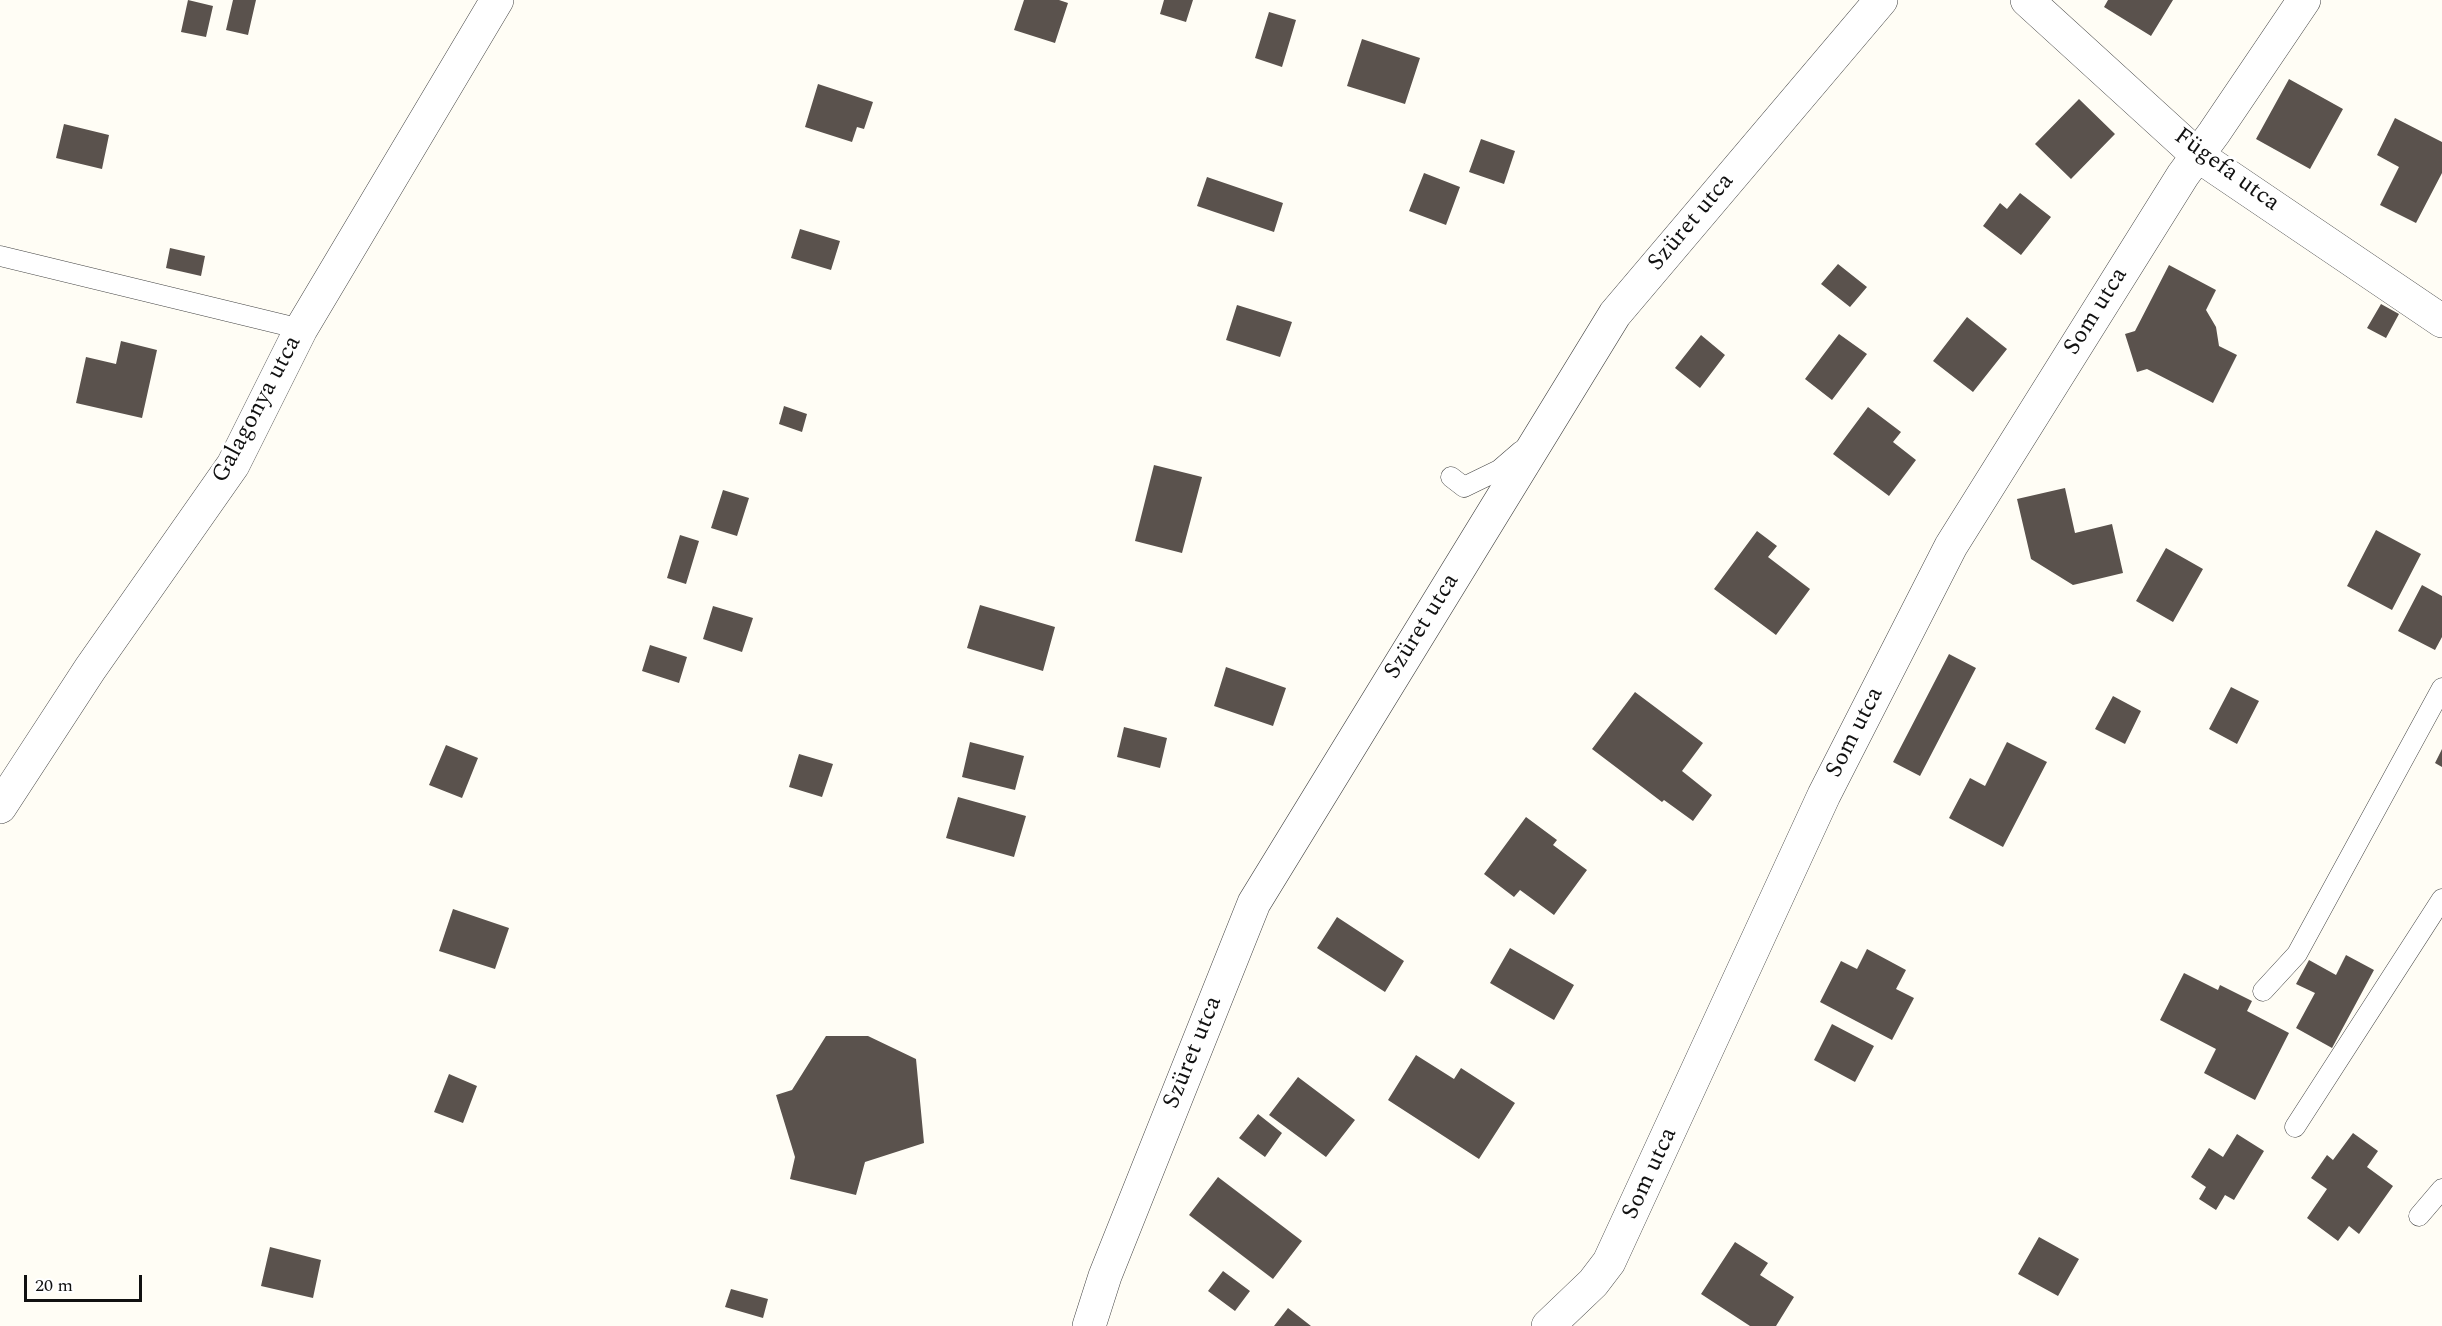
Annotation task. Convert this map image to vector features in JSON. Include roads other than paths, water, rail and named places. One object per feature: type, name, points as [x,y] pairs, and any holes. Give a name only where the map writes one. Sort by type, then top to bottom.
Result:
[{"type":"street","name":"Galagonya utca","points":[[0,807],[90,669],[233,465],[301,329],[497,0]]},
{"type":"street","name":"Szüret utca","points":[[1089,1326],[1105,1276],[1254,903],[1615,314],[1881,0]]},
{"type":"street","name":"Fügefa utca","points":[[2026,0],[2197,155],[2442,321]]},
{"type":"street","name":"Som utca","points":[[1548,1326],[1593,1283],[1609,1262],[1824,795],[1951,546],[2197,155],[2304,0]]},
{"type":"lane","points":[[0,256],[301,329]]},
{"type":"lane","points":[[1451,477],[1464,487],[1499,470],[1541,434]]},
{"type":"lane","points":[[2263,991],[2297,954],[2442,688]]},
{"type":"lane","points":[[2295,1127],[2442,900]]},
{"type":"lane","points":[[2419,1216],[2442,1189]]}]
